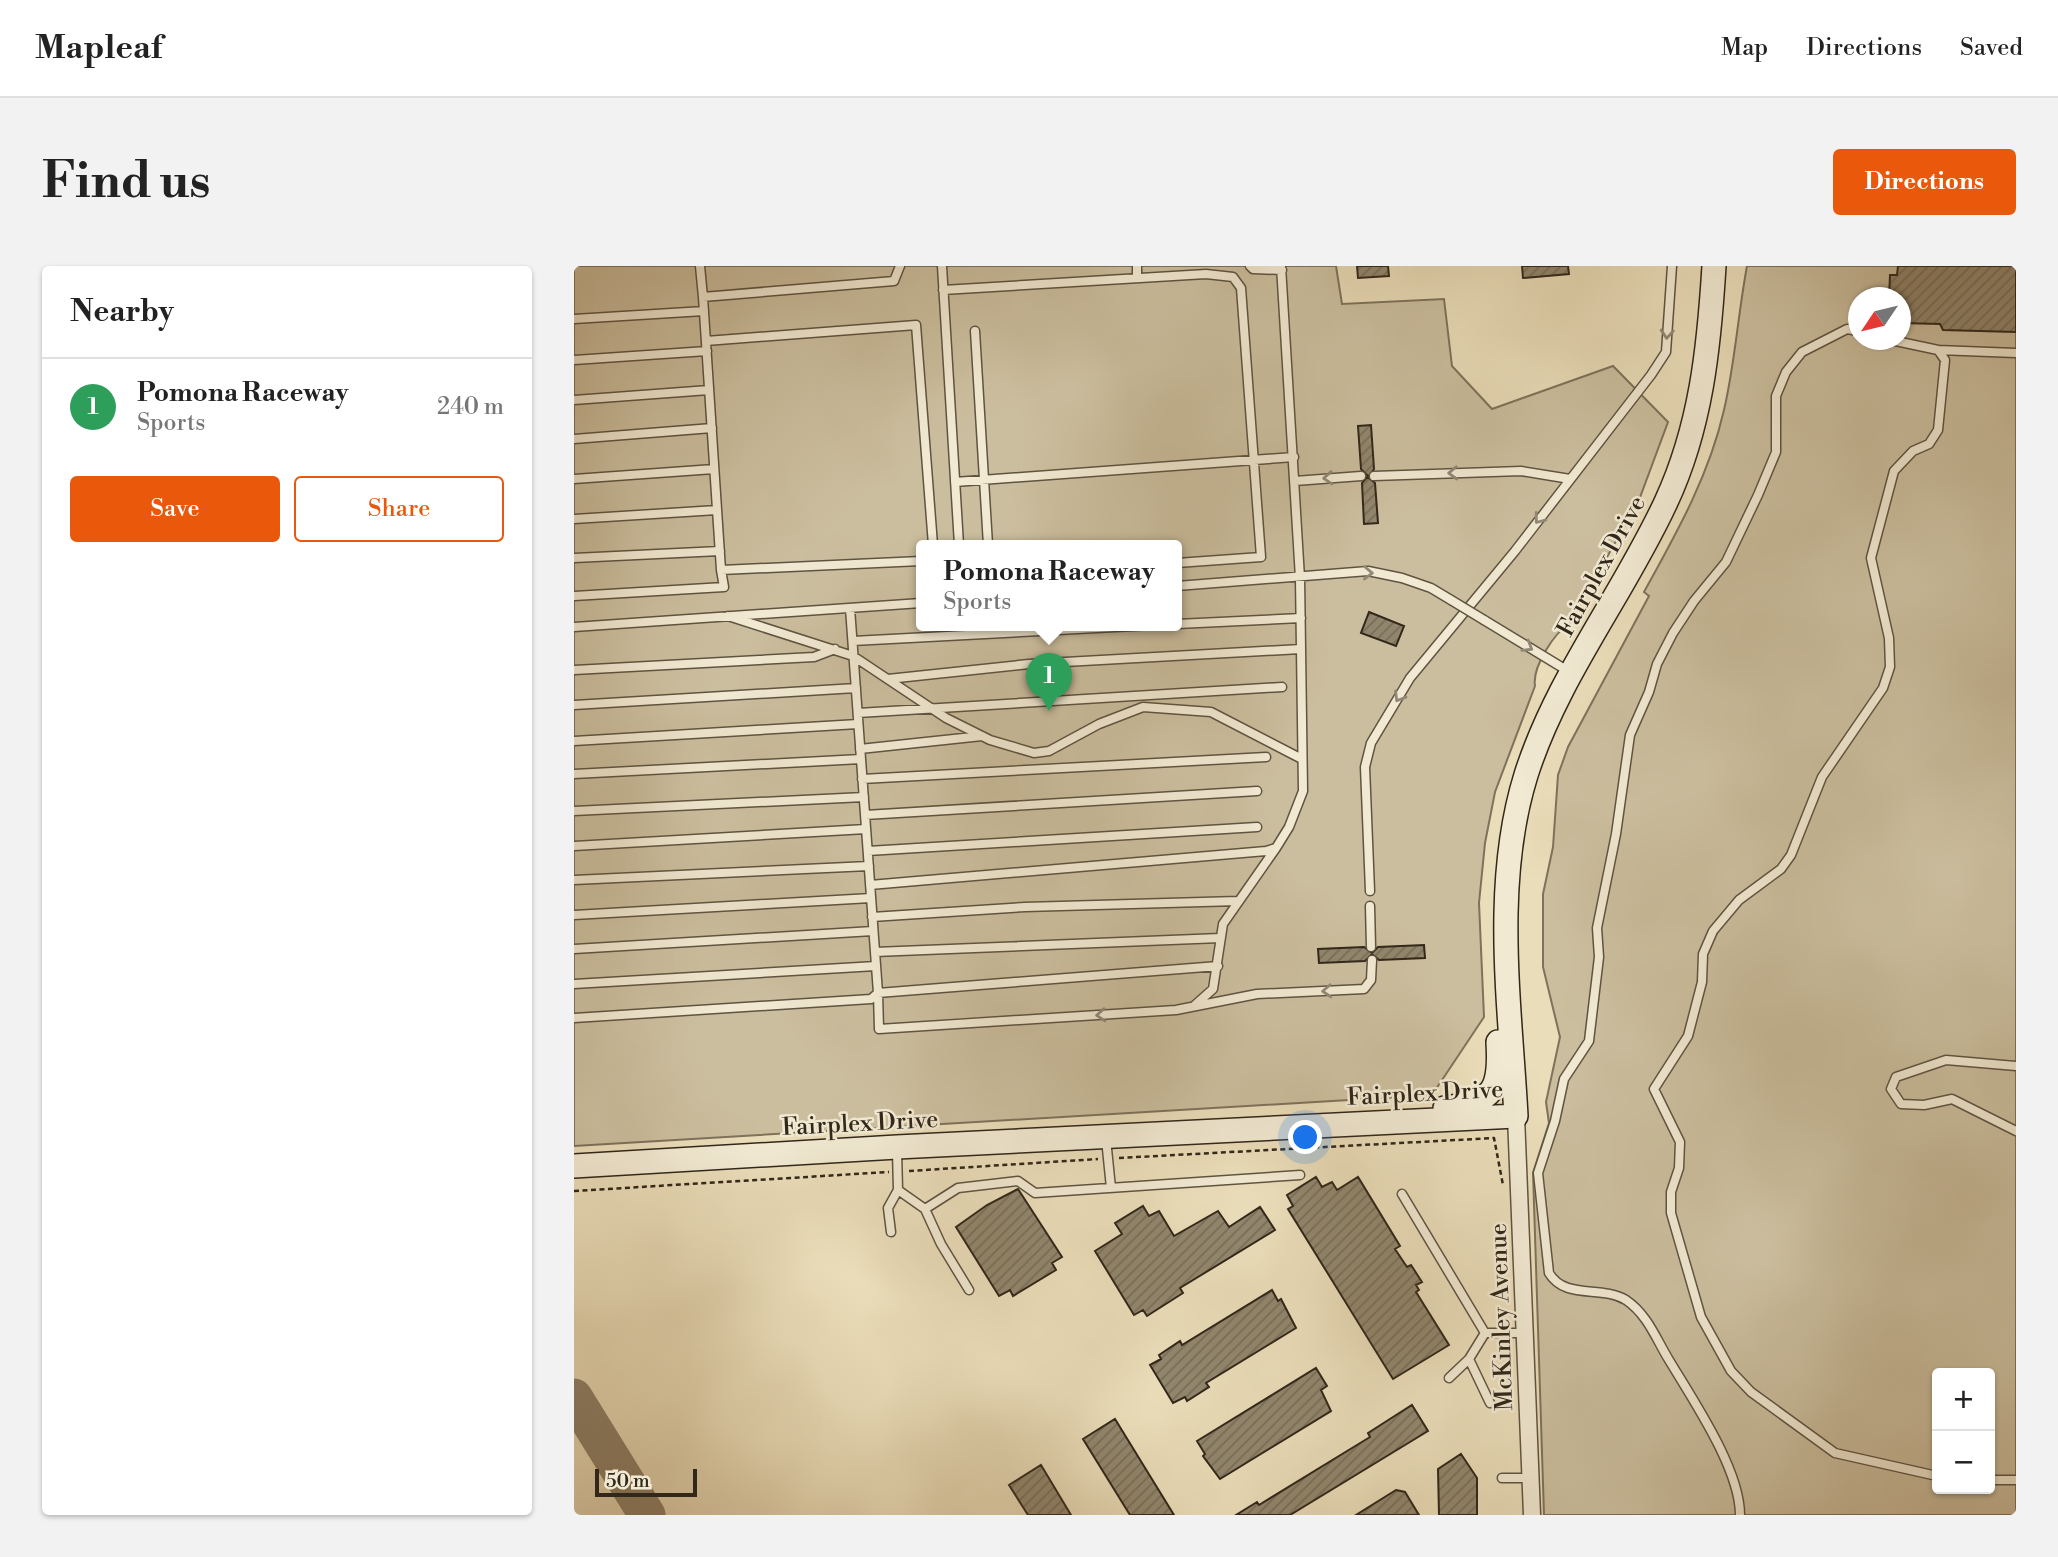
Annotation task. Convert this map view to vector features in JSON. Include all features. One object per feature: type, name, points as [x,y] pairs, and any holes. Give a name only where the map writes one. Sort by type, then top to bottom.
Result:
[{"type":"street","name":"Fairplex Drive","points":[[574,1167],[897,1147],[1107,1147],[1366,1124],[1516,1116],[1507,879],[1520,801],[1544,729],[1656,521],[1684,455],[1704,381],[1714,266]]},
{"type":"street","points":[[1366,1124],[1414,1112],[1468,1105],[1485,1098],[1496,1085],[1499,1065],[1494,963],[1495,880],[1504,826],[1527,747],[1544,729]]},
{"type":"street","name":"McKinley Avenue","points":[[1516,1116],[1532,1515]]},
{"type":"lane","points":[[574,596],[724,587],[700,266]]},
{"type":"lane","points":[[703,297],[894,281],[900,266]]},
{"type":"lane","points":[[942,266],[959,540]]},
{"type":"lane","points":[[1137,266],[1137,278]]},
{"type":"lane","points":[[1193,1006],[1213,989],[1223,924],[1289,827],[1303,790],[1300,758],[1300,578],[1282,268],[1253,269],[1250,266]]},
{"type":"lane","points":[[1370,891],[1365,767],[1371,743],[1410,678],[1570,479],[1666,352],[1672,266]]},
{"type":"lane","points":[[943,290],[1206,274],[1233,277],[1241,288],[1261,557],[1182,563]]},
{"type":"lane","points":[[574,319],[704,311]]},
{"type":"lane","points":[[574,360],[916,325],[933,540]]},
{"type":"lane","points":[[1740,1515],[1729,1469],[1703,1414],[1644,1317],[1628,1301],[1611,1292],[1565,1289],[1554,1282],[1549,1273],[1538,1173],[1555,1121],[1564,1079],[1589,1041],[1599,957],[1597,928],[1616,834],[1630,735],[1649,692],[1657,664],[1673,633],[1694,601],[1726,562],[1758,495],[1776,453],[1776,396],[1786,372],[1802,352],[1848,329]]},
{"type":"lane","points":[[975,331],[988,540]]},
{"type":"lane","points":[[1911,344],[1938,350],[2016,353]]},
{"type":"lane","points":[[1932,1475],[1835,1453],[1751,1392],[1731,1371],[1701,1317],[1671,1213],[1671,1192],[1679,1168],[1680,1142],[1654,1089],[1688,1036],[1702,982],[1703,954],[1713,931],[1739,900],[1781,869],[1791,855],[1822,777],[1883,688],[1890,667],[1889,638],[1871,558],[1894,471],[1913,451],[1928,444],[1938,430],[1945,360],[1938,350]]},
{"type":"lane","points":[[574,400],[709,390]]},
{"type":"lane","points":[[574,439],[712,428]]},
{"type":"lane","points":[[955,482],[1294,457]]},
{"type":"lane","points":[[574,479],[715,469]]},
{"type":"lane","points":[[1374,476],[1521,471],[1570,479]]},
{"type":"lane","points":[[1295,481],[1361,476]]},
{"type":"lane","points":[[574,519],[717,510]]},
{"type":"lane","points":[[574,558],[720,551]]},
{"type":"lane","points":[[721,570],[916,561]]},
{"type":"lane","points":[[1182,586],[1368,571],[1431,588],[1572,673]]},
{"type":"lane","points":[[574,627],[916,603]]},
{"type":"lane","points":[[850,608],[879,1029],[1193,1006],[1257,994],[1364,989],[1371,980],[1372,960]]},
{"type":"lane","points":[[728,616],[853,656],[930,707],[982,736],[1034,753],[1049,751],[1099,724],[1143,706],[1211,712],[1300,758]]},
{"type":"lane","points":[[1182,624],[1301,618]]},
{"type":"lane","points":[[853,641],[1040,631]]},
{"type":"lane","points":[[574,670],[814,657],[835,649]]},
{"type":"lane","points":[[888,679],[1029,664],[1301,649]]},
{"type":"lane","points":[[858,713],[1282,687]]},
{"type":"lane","points":[[574,705],[856,688]]},
{"type":"lane","points":[[574,741],[858,724]]},
{"type":"lane","points":[[860,749],[982,736]]},
{"type":"lane","points":[[862,779],[1266,757]]},
{"type":"lane","points":[[574,774],[861,759]]},
{"type":"lane","points":[[865,815],[1257,791]]},
{"type":"lane","points":[[574,811],[864,797]]},
{"type":"lane","points":[[868,851],[1257,827]]},
{"type":"lane","points":[[574,846],[866,829]]},
{"type":"lane","points":[[870,885],[1276,848]]},
{"type":"lane","points":[[574,880],[869,866]]},
{"type":"lane","points":[[574,915],[871,898]]},
{"type":"lane","points":[[872,917],[1024,908],[1238,901]]},
{"type":"lane","points":[[1370,906],[1371,947]]},
{"type":"lane","points":[[574,949],[873,931]]},
{"type":"lane","points":[[875,952],[1220,938]]},
{"type":"lane","points":[[574,984],[876,966]]},
{"type":"lane","points":[[574,1018],[871,999],[878,993],[1218,967]]},
{"type":"lane","points":[[2016,1066],[1946,1060],[1896,1077],[1891,1089],[1901,1104],[1924,1105],[1952,1099],[2016,1131]]},
{"type":"lane","points":[[891,1232],[888,1208],[898,1190],[897,1147]]},
{"type":"lane","points":[[1107,1147],[1111,1188]]},
{"type":"lane","points":[[925,1209],[958,1188],[1018,1181],[1035,1193],[1300,1175]]},
{"type":"lane","points":[[898,1190],[925,1209],[941,1244],[969,1290]]},
{"type":"lane","points":[[1402,1194],[1485,1333]]},
{"type":"lane","points":[[1485,1333],[1524,1333]]},
{"type":"lane","points":[[1449,1378],[1469,1359],[1485,1333]]},
{"type":"lane","points":[[1469,1359],[1490,1403]]},
{"type":"lane","points":[[1502,1478],[1530,1478]]},
{"type":"lane","points":[[1995,1480],[2016,1480]]},
{"type":"path","points":[[574,1191],[897,1172],[1107,1147],[1494,1138]]},
{"type":"shaded area","points":[[574,266],[1336,266],[1342,304],[1444,299],[1452,366],[1492,409],[1613,366],[1668,422],[1639,500],[1570,623],[1551,642],[1537,670],[1535,686],[1495,792],[1485,843],[1479,903],[1484,1017],[1432,1095],[574,1146]]},
{"type":"shaded area","points":[[1747,266],[2016,266],[2016,1515],[1544,1515],[1533,1173],[1549,1123],[1546,1102],[1560,1037],[1543,967],[1543,894],[1553,847],[1558,775],[1568,747],[1649,596],[1644,592],[1701,481],[1718,434],[1734,356]]},
{"type":"building","points":[[1357,266],[1388,266],[1389,276],[1358,278]]},
{"type":"building","points":[[1522,266],[1568,266],[1569,274],[1523,278]]},
{"type":"building","points":[[1898,266],[2016,266],[2016,332],[1943,330],[1940,324],[1911,323],[1911,287],[1889,287],[1890,275],[1897,275]]},
{"type":"building","points":[[1371,425],[1374,469],[1368,477],[1375,483],[1378,523],[1364,524],[1362,483],[1368,476],[1361,469],[1358,426]]},
{"type":"building","points":[[1369,612],[1404,626],[1396,646],[1361,633]]},
{"type":"building","points":[[1424,945],[1425,958],[1379,960],[1372,954],[1365,961],[1319,963],[1318,949],[1364,947],[1372,953],[1378,947]]},
{"type":"building","points":[[1316,1177],[1322,1187],[1332,1182],[1337,1190],[1358,1177],[1400,1246],[1395,1249],[1407,1267],[1411,1265],[1422,1282],[1416,1285],[1419,1290],[1416,1292],[1449,1345],[1393,1379],[1288,1209],[1293,1206],[1287,1195]]},
{"type":"building","points":[[1018,1189],[1062,1257],[1052,1263],[1056,1270],[1013,1296],[1010,1290],[999,1296],[956,1227],[987,1205]]},
{"type":"building","points":[[1143,1206],[1149,1216],[1159,1211],[1174,1236],[1218,1211],[1229,1227],[1260,1207],[1275,1230],[1180,1288],[1183,1293],[1147,1316],[1143,1310],[1134,1315],[1095,1251],[1122,1234],[1115,1223]]},
{"type":"building","points":[[1272,1290],[1278,1301],[1281,1299],[1296,1328],[1206,1383],[1209,1387],[1187,1401],[1185,1397],[1173,1403],[1150,1365],[1161,1359],[1159,1355],[1180,1341],[1182,1345]]},
{"type":"building","points":[[1316,1368],[1327,1386],[1321,1390],[1331,1411],[1220,1479],[1203,1456],[1205,1454],[1197,1441]]},
{"type":"building","points":[[1412,1405],[1428,1431],[1290,1515],[1236,1515],[1257,1502],[1259,1505],[1370,1437],[1368,1433]]},
{"type":"building","points":[[1115,1419],[1174,1515],[1130,1515],[1083,1439]]},
{"type":"building","points":[[1461,1454],[1477,1478],[1477,1515],[1439,1515],[1438,1469]]},
{"type":"building","points":[[1041,1465],[1071,1515],[1028,1515],[1009,1485]]},
{"type":"building","points":[[1396,1490],[1405,1492],[1419,1515],[1356,1515]]},
{"type":"taxiway","points":[[574,1397],[647,1515]]},
{"type":"place","name":"Pomona Raceway","points":[[1049,711]]}]
